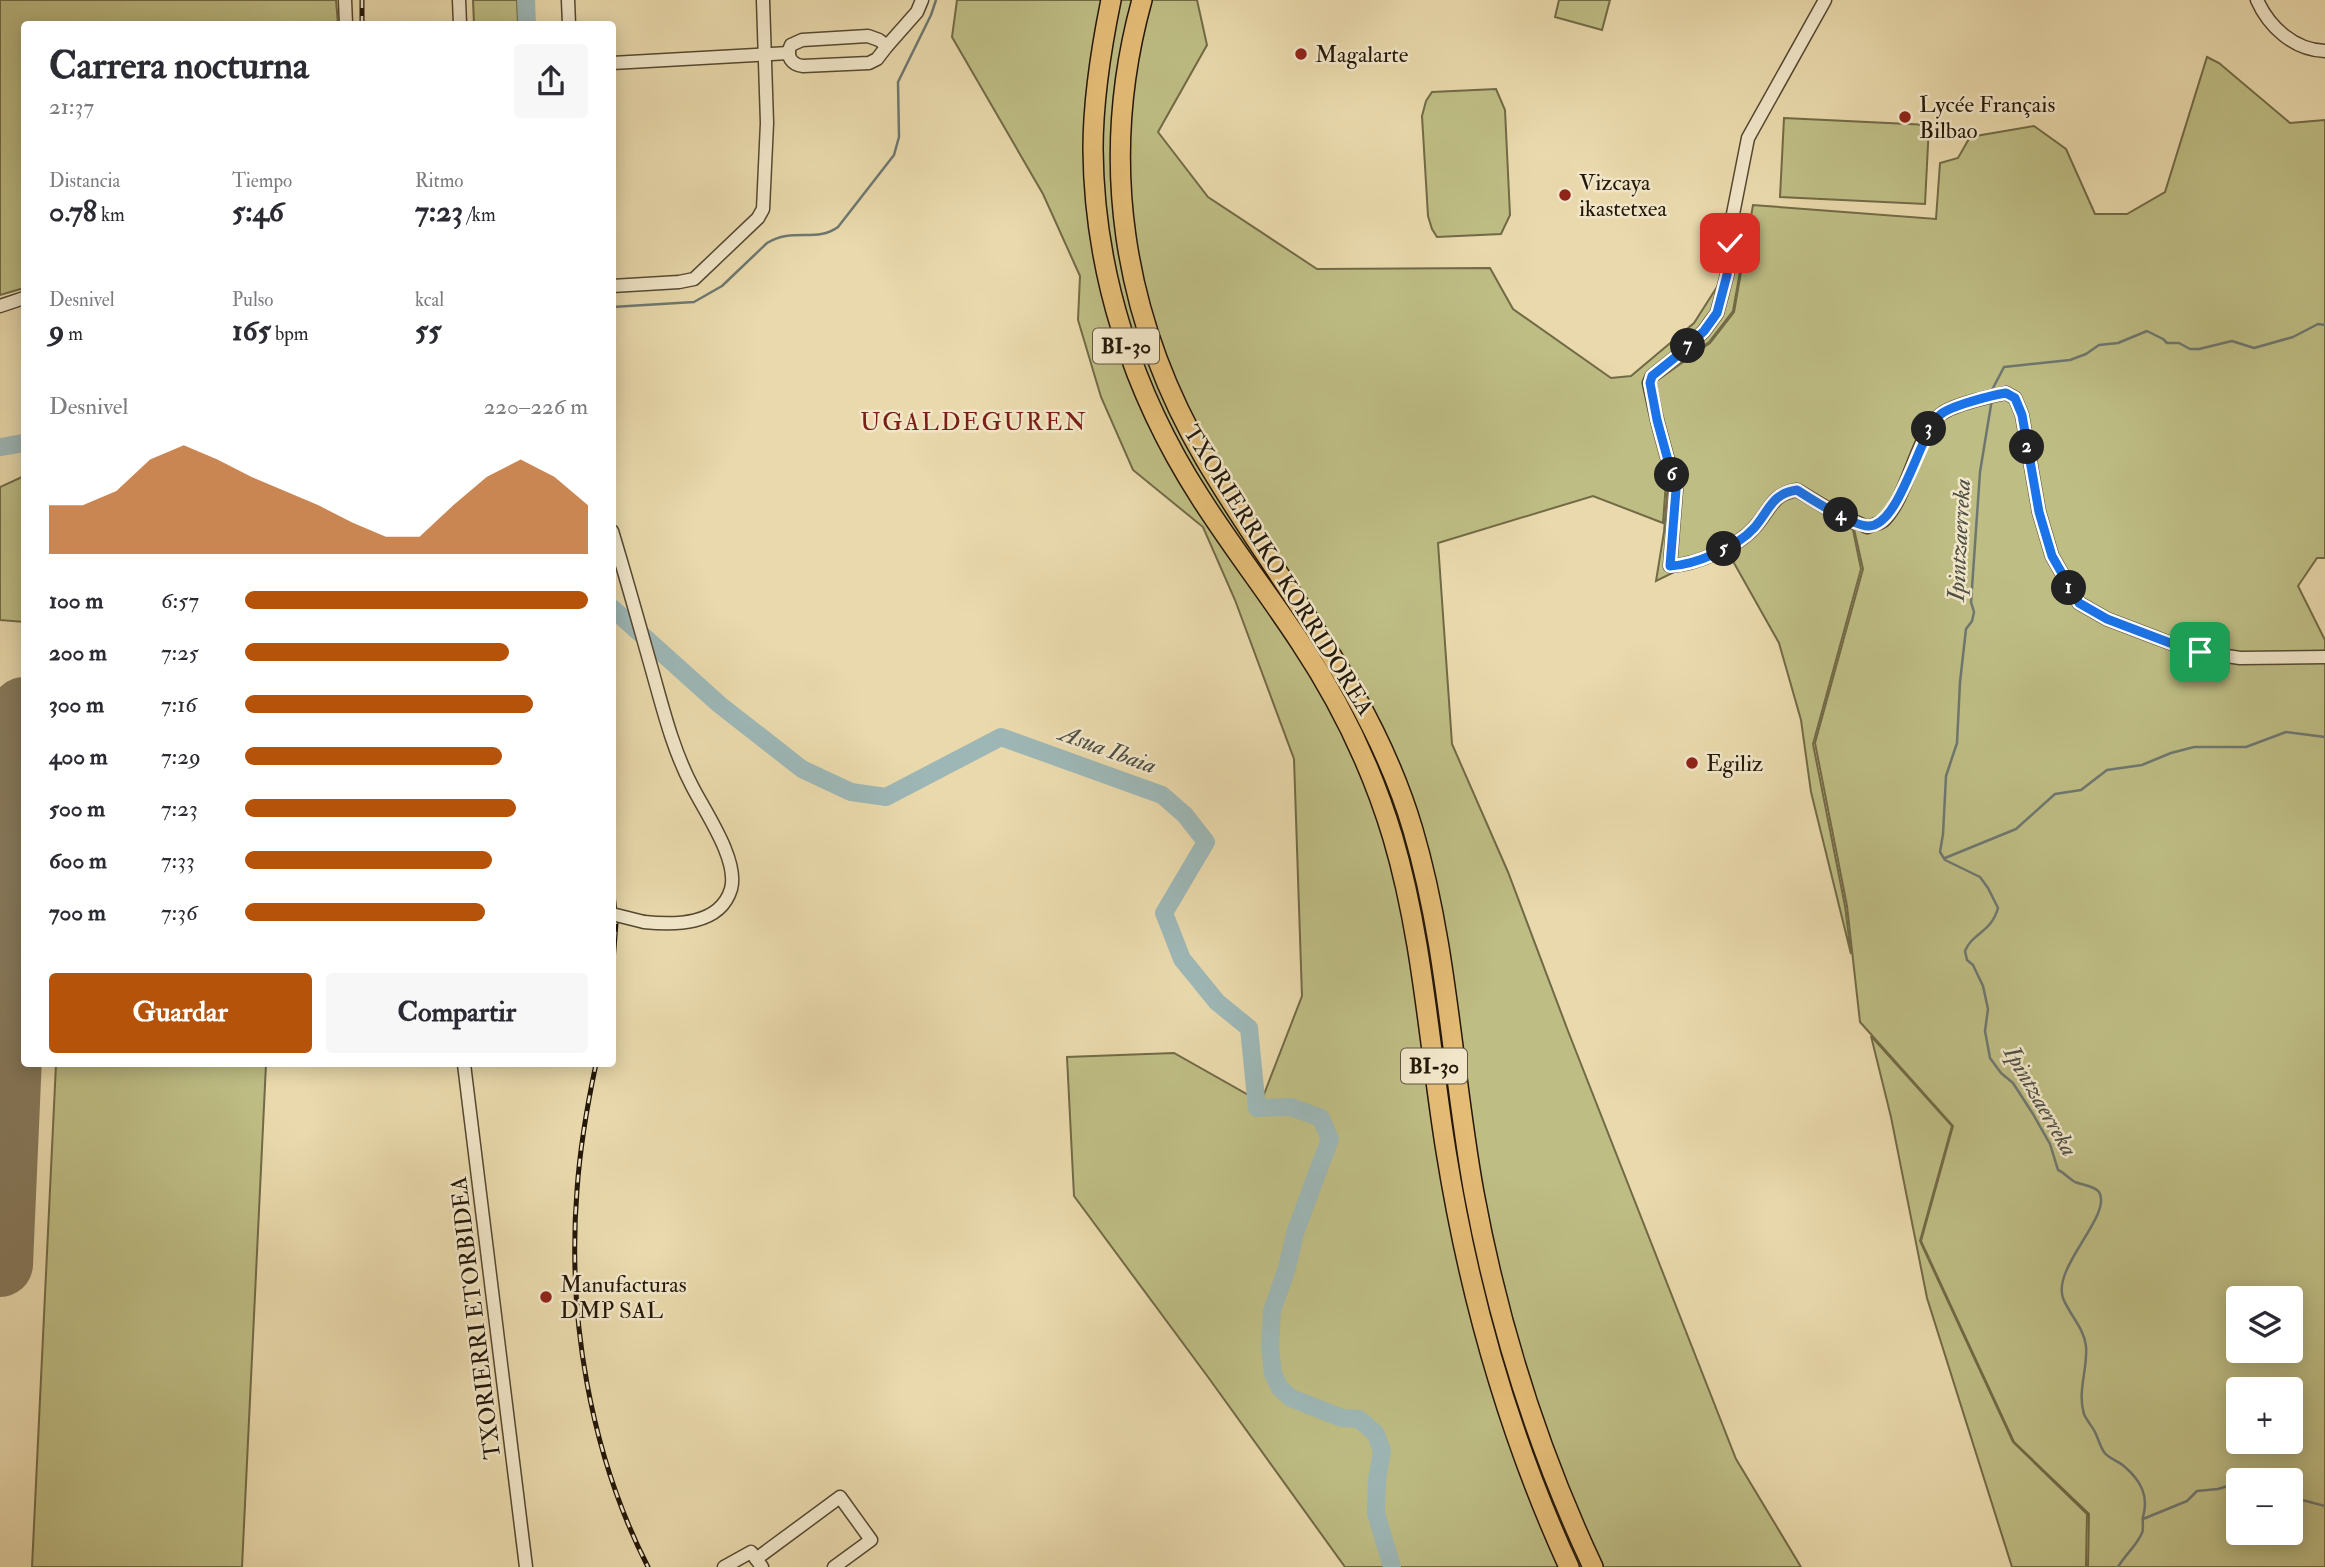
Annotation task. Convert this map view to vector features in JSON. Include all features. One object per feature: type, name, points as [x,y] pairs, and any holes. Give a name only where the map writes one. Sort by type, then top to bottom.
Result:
[{"type":"highway","name":"TXORIERRIKO KORRIDOREA","points":[[1111,0],[1102,46],[1093,149],[1102,250],[1121,330],[1140,385],[1176,456],[1202,501],[1318,671],[1351,732],[1379,797],[1409,899],[1456,1214],[1478,1311],[1517,1440],[1569,1567]]},
{"type":"highway","name":"TXORIERRIKO KORRIDOREA","points":[[1142,0],[1128,67],[1119,153],[1124,228],[1140,311],[1156,360],[1192,436],[1346,678],[1374,731],[1404,803],[1433,909],[1474,1192],[1499,1305],[1538,1433],[1561,1496],[1593,1567]]},
{"type":"street","points":[[345,0],[346,21]]},
{"type":"street","points":[[459,0],[460,21]]},
{"type":"street","points":[[568,0],[569,21]]},
{"type":"street","points":[[616,286],[694,279],[758,218],[763,209],[767,123],[763,0]]},
{"type":"street","points":[[887,46],[868,36],[802,40],[792,45],[789,53],[794,64],[803,66],[869,63],[877,59],[917,12],[922,0]]},
{"type":"street","points":[[1825,0],[1748,138],[1733,214],[1727,275],[1717,313],[1690,344],[1652,376],[1650,383],[1676,490],[1670,566],[1680,566],[1713,555],[1753,530],[1773,502],[1785,491],[1797,490],[1830,510],[1867,527],[1881,523],[1897,502],[1929,429],[1942,413],[2006,393],[2015,398],[2022,415],[2039,512],[2052,556],[2079,603],[2107,619],[2200,652],[2240,658],[2325,657]]},
{"type":"street","points":[[2257,0],[2267,20],[2277,30],[2303,47],[2325,51]]},
{"type":"street","points":[[616,63],[789,53]]},
{"type":"street","points":[[0,306],[21,299]]},
{"type":"street","points":[[616,545],[678,757],[727,855],[733,881],[727,898],[710,915],[696,921],[644,922],[616,915]]},
{"type":"street","name":"TXORIERRI ETORBIDEA","points":[[464,1067],[526,1567]]},
{"type":"street","points":[[724,1567],[751,1552],[759,1563],[840,1497],[871,1540],[834,1567]]},
{"type":"shaded area","points":[[0,0],[336,0],[338,21],[21,21],[21,289],[0,295]]},
{"type":"shaded area","points":[[473,0],[517,0],[518,21],[474,21]]},
{"type":"shaded area","points":[[957,0],[1197,0],[1207,45],[1158,132],[1208,197],[1317,269],[1490,268],[1513,309],[1611,378],[1631,376],[1694,323],[1745,243],[1733,311],[1709,342],[1653,382],[1666,482],[1663,523],[1593,496],[1438,543],[1452,744],[1508,872],[1736,1459],[1801,1567],[1345,1567],[1074,1196],[1067,1057],[1174,1053],[1261,1102],[1302,996],[1294,759],[1235,600],[1203,527],[1133,470],[1101,397],[1078,320],[1080,276],[1043,194],[952,37]]},
{"type":"shaded area","points":[[1559,0],[1610,0],[1602,30],[1555,17]]},
{"type":"shaded area","points":[[2207,57],[2219,63],[2290,123],[2325,120],[2325,558],[2317,558],[2298,586],[2325,640],[2325,1567],[2088,1567],[2089,1514],[2014,1442],[1921,1241],[1953,1126],[1860,1022],[1847,906],[1815,743],[1863,569],[1854,529],[1789,491],[1752,525],[1701,559],[1656,581],[1668,482],[1655,382],[1710,343],[1734,312],[1753,205],[1936,219],[1940,163],[1958,158],[1970,137],[2034,126],[2066,149],[2095,214],[2127,214],[2165,192]]},
{"type":"shaded area","points":[[1496,89],[1505,110],[1510,215],[1501,234],[1437,237],[1428,216],[1422,116],[1426,101],[1432,92]]},
{"type":"shaded area","points":[[1784,118],[1929,125],[1925,204],[1780,197]]},
{"type":"shaded area","points":[[21,477],[21,622],[0,620],[0,487]]},
{"type":"shaded area","points":[[1790,492],[1853,530],[1861,569],[1813,744],[1845,906],[1851,954],[1811,792],[1801,720],[1779,643],[1725,547]]},
{"type":"shaded area","points":[[1871,1036],[1952,1126],[1920,1241],[2013,1442],[2087,1514],[2086,1567],[2012,1567],[1927,1298],[1891,1117]]},
{"type":"shaded area","points":[[56,1067],[266,1067],[242,1567],[32,1567]]},
{"type":"waterway","name":"Asua Ibaia","points":[[526,0],[527,21]]},
{"type":"waterway","points":[[616,307],[694,302],[722,286],[767,243],[786,236],[830,232],[838,227],[894,155],[899,137],[898,82],[936,0]]},
{"type":"waterway","name":"Ipintzaerreka","points":[[1993,388],[2004,367],[2070,360],[2099,345],[2118,343],[2147,331],[2167,343],[2179,343],[2190,349],[2232,341],[2254,348],[2293,337],[2318,324],[2325,325]]},
{"type":"waterway","name":"Ipintzaerreka","points":[[1992,399],[1980,472],[1971,602],[1974,612],[1966,629],[1957,743],[1946,776],[1940,852],[1945,860],[1980,877],[1998,908],[1991,923],[1965,951],[1967,960],[1973,965],[1983,986],[1988,1009],[1985,1031],[1990,1058],[2013,1083],[2033,1114],[2050,1144],[2058,1170],[2075,1182],[2099,1192],[2101,1202],[2098,1214],[2073,1257],[2062,1285],[2063,1298],[2086,1346],[2082,1389],[2084,1414],[2104,1452],[2131,1472],[2144,1496],[2142,1533],[2118,1567]]},
{"type":"waterway","points":[[0,447],[21,444]]},
{"type":"waterway","name":"Asua Ibaia","points":[[616,612],[720,705],[802,769],[851,792],[886,797],[1001,737],[1162,795],[1185,815],[1206,842],[1164,913],[1182,959],[1217,1002],[1249,1028],[1257,1108],[1291,1107],[1321,1118],[1330,1139],[1295,1233],[1287,1268],[1272,1311],[1270,1346],[1273,1374],[1280,1388],[1291,1398],[1342,1418],[1359,1419],[1376,1434],[1382,1451],[1377,1480],[1376,1513],[1392,1567]]},
{"type":"waterway","points":[[1945,858],[2016,829],[2055,794],[2081,790],[2107,770],[2142,765],[2194,747],[2246,747],[2286,732],[2325,737]]},
{"type":"waterway","points":[[2143,1519],[2187,1501],[2197,1491],[2226,1487]]},
{"type":"waterway","points":[[2303,1500],[2325,1506]]},
{"type":"taxiway","points":[[0,828],[10,865],[15,933]]},
{"type":"taxiway","points":[[0,1032],[5,1072],[6,1126]]},
{"type":"runway","points":[[0,1264],[21,779]]},
{"type":"railway","points":[[362,0],[362,21]]},
{"type":"railway","points":[[595,1067],[584,1127],[577,1190],[575,1238],[580,1335],[597,1431],[611,1478],[648,1567]]},
{"type":"place","name":"Magalarte","points":[[1301,54]]},
{"type":"place","name":"Lycée Français Bilbao","points":[[1905,117]]},
{"type":"place","name":"Vizcaya ikastetxea","points":[[1565,195]]},
{"type":"place","name":"Egiliz","points":[[1692,763]]},
{"type":"place","name":"Manufacturas DMP SAL","points":[[546,1297]]},
{"type":"district","name":"UGALDEGUREN","points":[[974,422]]},
{"type":"route","points":[[1730,243],[1727,275],[1717,313],[1704,331],[1652,376],[1650,383],[1676,490],[1670,566],[1680,566],[1713,555],[1737,542],[1753,530],[1773,502],[1785,491],[1797,490],[1830,510],[1867,527],[1881,523],[1897,502],[1929,429],[1942,413],[2006,393],[2015,398],[2022,415],[2039,512],[2052,556],[2079,603],[2107,619],[2200,652]]}]
